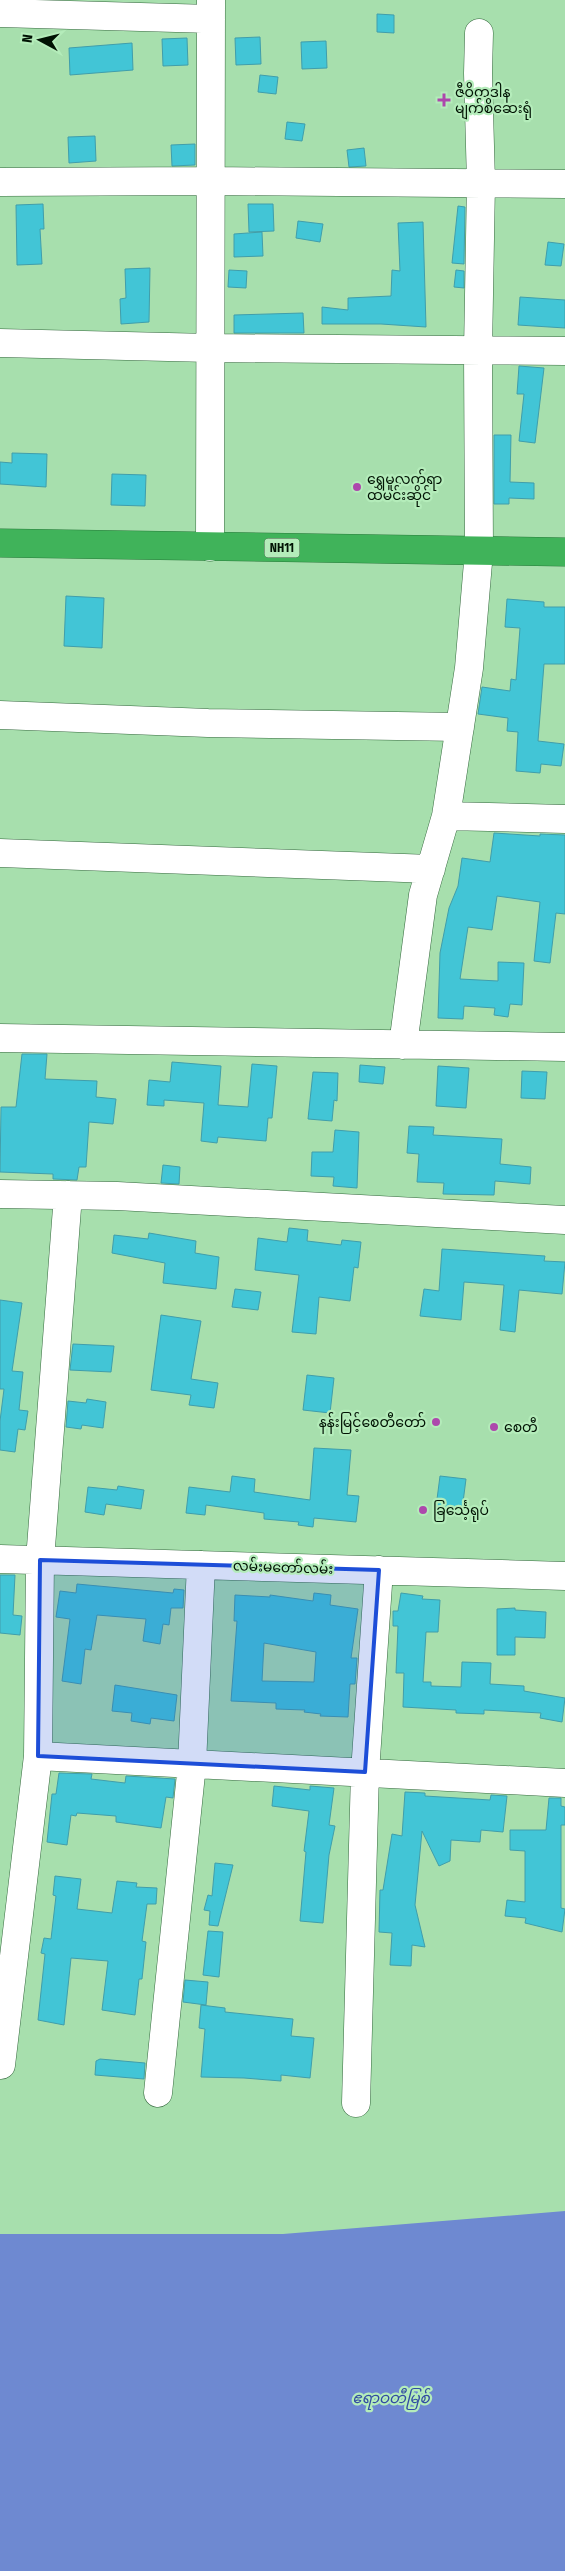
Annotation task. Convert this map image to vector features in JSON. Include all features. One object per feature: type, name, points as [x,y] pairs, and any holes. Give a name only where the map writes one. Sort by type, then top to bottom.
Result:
[{"type":"highway","name":"NH11","points":[[0,543],[565,552]]},
{"type":"street","points":[[0,13],[211,9],[210,546]]},
{"type":"street","points":[[403,1045],[422,895],[446,816],[470,668],[480,551],[478,351],[481,183],[478,73],[480,33]]},
{"type":"street","points":[[0,182],[210,181],[565,184]]},
{"type":"street","points":[[0,343],[210,348],[565,352]]},
{"type":"street","points":[[0,715],[208,723],[460,727]]},
{"type":"street","points":[[446,816],[565,819]]},
{"type":"street","points":[[0,853],[430,869]]},
{"type":"street","points":[[0,1038],[565,1047]]},
{"type":"street","points":[[0,1194],[68,1195],[565,1220]]},
{"type":"street","points":[[1,2065],[38,1756],[40,1560],[68,1195]]},
{"type":"street","name":"လမ်းမတော်လမ်း","points":[[0,1559],[565,1576]]},
{"type":"street","points":[[158,2093],[192,1764],[201,1565]]},
{"type":"street","points":[[356,2103],[365,1772],[379,1570]]},
{"type":"street","points":[[38,1756],[565,1783]]},
{"type":"highlighted area","points":[[40,1560],[379,1570],[365,1772],[38,1756]]},
{"type":"water","name":"ဧရာဝတီမြစ်","points":[[565,2211],[565,2571],[0,2571],[0,2234],[283,2234]]},
{"type":"building","points":[[377,14],[394,15],[394,33],[377,32]]},
{"type":"building","points":[[260,37],[261,64],[236,65],[235,38]]},
{"type":"building","points":[[187,38],[188,65],[163,66],[162,39]]},
{"type":"building","points":[[326,41],[327,68],[302,69],[301,42]]},
{"type":"building","points":[[132,43],[133,70],[70,75],[69,48]]},
{"type":"building","points":[[260,75],[278,77],[276,94],[258,92]]},
{"type":"building","points":[[287,122],[305,124],[302,141],[285,139]]},
{"type":"building","points":[[95,136],[96,161],[69,163],[68,137]]},
{"type":"building","points":[[195,144],[195,165],[172,166],[171,145]]},
{"type":"building","points":[[364,148],[366,166],[349,167],[347,150]]},
{"type":"building","points":[[43,204],[44,229],[40,229],[42,264],[17,265],[16,205]]},
{"type":"building","points":[[248,204],[273,204],[274,231],[249,232]]},
{"type":"building","points":[[458,206],[465,207],[464,264],[452,263]]},
{"type":"building","points":[[298,221],[323,224],[320,242],[296,238]]},
{"type":"building","points":[[423,222],[426,327],[381,324],[322,324],[322,307],[348,310],[348,298],[391,296],[392,270],[400,271],[398,223]]},
{"type":"building","points":[[262,232],[263,256],[234,257],[234,234]]},
{"type":"building","points":[[548,242],[564,244],[561,266],[545,265]]},
{"type":"building","points":[[150,268],[149,322],[121,324],[120,299],[126,298],[125,269]]},
{"type":"building","points":[[229,270],[247,271],[246,288],[228,287]]},
{"type":"building","points":[[456,270],[464,271],[464,288],[454,287]]},
{"type":"building","points":[[520,297],[565,300],[565,328],[518,325]]},
{"type":"building","points":[[303,313],[304,333],[234,333],[234,315]]},
{"type":"building","points":[[519,366],[544,368],[535,443],[519,441],[524,394],[517,394]]},
{"type":"building","points":[[494,435],[511,435],[510,482],[534,483],[534,499],[509,498],[509,504],[494,504]]},
{"type":"building","points":[[12,453],[47,454],[46,487],[0,484],[0,462],[12,463]]},
{"type":"building","points":[[112,474],[146,475],[145,506],[111,505]]},
{"type":"building","points":[[66,596],[104,598],[102,648],[64,646]]},
{"type":"building","points":[[507,599],[544,602],[544,607],[565,607],[565,664],[544,664],[538,741],[564,744],[561,766],[541,764],[540,773],[516,771],[518,732],[507,731],[508,718],[478,714],[482,687],[510,691],[511,679],[516,680],[520,628],[505,627]]},
{"type":"building","points":[[494,833],[540,836],[540,834],[565,835],[565,914],[556,913],[550,963],[534,961],[540,902],[497,896],[492,930],[468,927],[460,979],[498,981],[498,962],[524,963],[522,1005],[510,1004],[508,1017],[494,1015],[495,1008],[464,1006],[463,1019],[438,1018],[440,953],[449,908],[458,886],[462,858],[490,862]]},
{"type":"building","points":[[22,1054],[47,1054],[45,1079],[97,1081],[96,1097],[116,1099],[113,1124],[89,1122],[86,1167],[79,1167],[77,1180],[53,1179],[53,1174],[0,1172],[1,1107],[16,1107]]},
{"type":"building","points":[[172,1062],[221,1066],[218,1105],[248,1107],[252,1064],[277,1066],[272,1118],[268,1118],[266,1141],[218,1137],[217,1143],[201,1141],[204,1103],[164,1100],[164,1106],[147,1105],[149,1080],[170,1082]]},
{"type":"building","points":[[360,1065],[385,1067],[383,1084],[359,1082]]},
{"type":"building","points":[[438,1066],[469,1068],[466,1108],[436,1106]]},
{"type":"building","points":[[522,1071],[547,1072],[545,1099],[521,1098]]},
{"type":"building","points":[[313,1072],[338,1073],[337,1101],[334,1100],[332,1121],[308,1119]]},
{"type":"building","points":[[409,1126],[434,1127],[433,1135],[502,1139],[500,1164],[531,1167],[530,1184],[495,1181],[494,1195],[443,1194],[444,1183],[417,1182],[419,1154],[407,1153]]},
{"type":"building","points":[[335,1130],[359,1132],[357,1188],[333,1186],[334,1177],[311,1176],[312,1152],[333,1152]]},
{"type":"building","points":[[163,1165],[180,1167],[179,1184],[161,1183]]},
{"type":"building","points":[[289,1228],[308,1230],[307,1241],[341,1245],[342,1240],[361,1242],[358,1268],[354,1267],[350,1301],[319,1297],[316,1334],[292,1332],[299,1275],[255,1270],[258,1238],[287,1242]]},
{"type":"building","points":[[149,1233],[196,1241],[195,1253],[219,1257],[216,1289],[163,1283],[165,1263],[112,1253],[114,1235],[148,1239]]},
{"type":"building","points":[[442,1249],[545,1256],[544,1261],[565,1262],[562,1294],[519,1290],[515,1332],[500,1330],[504,1285],[464,1282],[461,1320],[420,1316],[424,1289],[439,1291]]},
{"type":"building","points":[[235,1289],[261,1292],[258,1310],[232,1307]]},
{"type":"building","points":[[0,1300],[22,1303],[12,1371],[23,1372],[19,1410],[28,1411],[25,1430],[18,1429],[15,1452],[0,1450],[0,1421],[4,1389],[0,1389]]},
{"type":"building","points":[[161,1315],[201,1321],[191,1379],[218,1383],[214,1408],[189,1405],[191,1395],[151,1390]]},
{"type":"building","points":[[73,1344],[114,1346],[111,1372],[70,1370]]},
{"type":"building","points":[[307,1375],[334,1378],[330,1413],[303,1410]]},
{"type":"building","points":[[87,1399],[106,1402],[103,1428],[82,1425],[81,1429],[66,1427],[68,1401],[86,1403]]},
{"type":"building","points":[[314,1448],[351,1450],[347,1495],[359,1496],[356,1522],[314,1518],[313,1527],[298,1525],[299,1522],[264,1519],[264,1513],[206,1505],[205,1515],[186,1513],[189,1487],[230,1492],[232,1476],[255,1479],[254,1492],[310,1500]]},
{"type":"building","points":[[440,1476],[466,1479],[462,1510],[436,1507]]},
{"type":"building","points":[[118,1486],[144,1490],[141,1509],[106,1504],[104,1515],[85,1512],[88,1487],[117,1490]]},
{"type":"building","points":[[0,1575],[15,1575],[13,1615],[22,1616],[20,1635],[0,1633]]},
{"type":"building","points":[[77,1584],[173,1593],[174,1589],[184,1590],[183,1608],[171,1608],[169,1625],[163,1624],[160,1644],[143,1641],[146,1619],[97,1615],[91,1650],[85,1649],[81,1684],[62,1681],[70,1619],[56,1617],[60,1591],[76,1593]]},
{"type":"building","points":[[314,1593],[331,1595],[330,1605],[358,1609],[351,1658],[357,1658],[355,1684],[350,1684],[348,1717],[320,1716],[321,1714],[304,1712],[305,1710],[276,1709],[276,1703],[231,1701],[237,1621],[234,1621],[235,1595],[270,1597],[270,1595],[313,1601]],"holes":[[[264,1643],[316,1652],[314,1682],[262,1681]]]},
{"type":"building","points":[[401,1593],[423,1596],[422,1599],[440,1600],[438,1632],[426,1632],[423,1682],[431,1682],[431,1686],[461,1687],[462,1662],[491,1663],[490,1684],[524,1686],[524,1691],[565,1698],[562,1722],[540,1718],[541,1713],[484,1710],[484,1714],[456,1713],[456,1710],[403,1707],[404,1673],[396,1673],[398,1626],[393,1626],[393,1611],[398,1611]]},
{"type":"building","points":[[515,1608],[515,1610],[546,1612],[545,1638],[515,1637],[515,1655],[497,1655],[497,1609]]},
{"type":"building","points":[[115,1685],[177,1695],[174,1721],[151,1718],[150,1724],[131,1721],[132,1713],[112,1711]]},
{"type":"building","points":[[59,1773],[92,1774],[91,1779],[125,1783],[126,1776],[175,1779],[173,1798],[166,1797],[161,1828],[116,1822],[116,1816],[77,1813],[76,1816],[71,1815],[67,1845],[47,1842],[52,1794],[56,1794]]},
{"type":"building","points":[[274,1786],[310,1790],[310,1786],[334,1788],[329,1825],[335,1826],[329,1855],[323,1923],[300,1921],[306,1852],[304,1851],[309,1811],[272,1806]]},
{"type":"building","points":[[405,1792],[425,1793],[425,1796],[490,1800],[491,1795],[507,1796],[503,1832],[481,1830],[480,1842],[451,1840],[450,1861],[439,1866],[422,1831],[415,1905],[425,1947],[412,1945],[411,1966],[390,1965],[392,1933],[379,1932],[380,1890],[383,1890],[392,1834],[402,1836]]},
{"type":"building","points":[[549,1798],[561,1798],[561,1806],[565,1807],[565,1825],[561,1825],[561,1908],[565,1909],[562,1932],[525,1923],[526,1918],[505,1916],[507,1900],[525,1902],[525,1851],[510,1850],[510,1830],[546,1830]]},
{"type":"building","points":[[215,1863],[233,1865],[218,1926],[209,1925],[210,1911],[204,1910],[208,1895],[212,1896]]},
{"type":"building","points":[[55,1876],[81,1879],[77,1909],[112,1913],[117,1881],[137,1883],[136,1887],[157,1888],[156,1904],[147,1904],[142,1941],[146,1942],[142,1979],[139,1979],[135,2015],[102,2010],[108,1961],[71,1958],[64,2025],[38,2020],[45,1954],[41,1953],[44,1938],[51,1939],[56,1896],[53,1895]]},
{"type":"building","points":[[208,1931],[223,1932],[219,1977],[203,1975]]},
{"type":"building","points":[[185,1980],[208,1982],[206,2005],[183,2002]]},
{"type":"building","points":[[201,2005],[225,2008],[225,2012],[293,2019],[291,2036],[314,2038],[310,2078],[281,2075],[281,2081],[201,2077],[205,2029],[199,2028]]},
{"type":"building","points":[[100,2059],[145,2063],[144,2079],[95,2075],[96,2061]]},
{"type":"place","name":"ဇီဝိတဒါန မျက်စိဆေးရုံ","points":[[444,100]]},
{"type":"place","name":"ရွှေမူလက်ရာ ထမင်းဆိုင်","points":[[357,487]]},
{"type":"place","name":"နန်းမြင့်စေတီတော်","points":[[436,1422]]},
{"type":"place","name":"စေတီ","points":[[494,1427]]},
{"type":"place","name":"ခြင်္သေ့ရုပ်","points":[[423,1510]]}]
